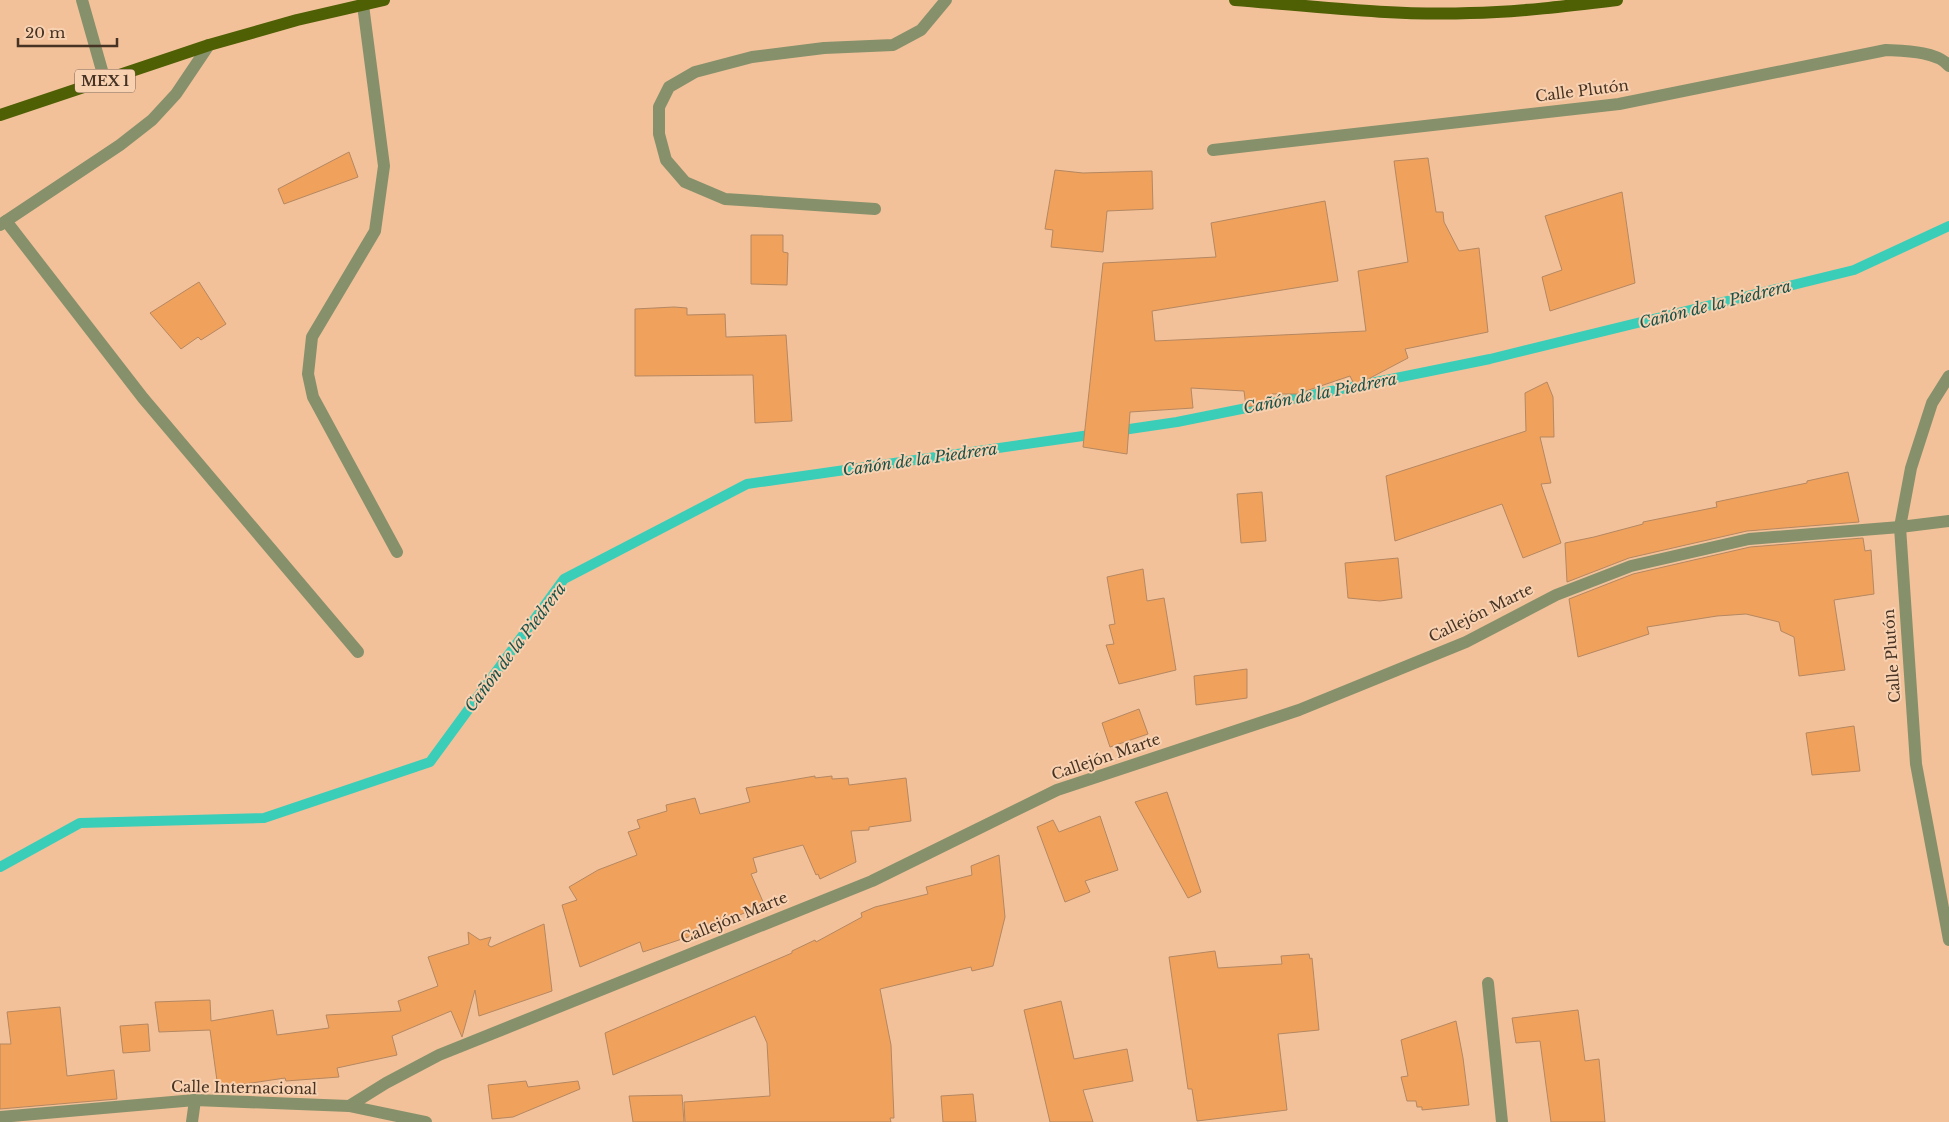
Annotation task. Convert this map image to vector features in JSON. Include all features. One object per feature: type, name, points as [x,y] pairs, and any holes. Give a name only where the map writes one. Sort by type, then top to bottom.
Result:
[{"type":"main road","name":"MEX 1","points":[[0,115],[209,45],[297,20],[384,0]]},
{"type":"main road","points":[[1235,0],[1397,12],[1468,14],[1543,9],[1617,0]]},
{"type":"street","points":[[82,0],[105,80]]},
{"type":"street","points":[[875,209],[725,199],[685,182],[666,160],[659,134],[659,107],[669,87],[695,72],[761,56],[824,48],[893,45],[920,30],[946,0]]},
{"type":"street","points":[[363,5],[384,166],[375,231],[312,337],[308,374],[313,397],[396,552]]},
{"type":"street","points":[[209,45],[176,94],[152,120],[120,145],[3,223],[143,398],[358,652]]},
{"type":"street","name":"Calle Plutón","points":[[1214,150],[1619,104],[1886,50],[1918,52],[1946,61],[1949,66]]},
{"type":"street","name":"Calle Plutón","points":[[1949,376],[1932,404],[1914,459],[1900,527],[1916,764],[1949,940]]},
{"type":"street","name":"Callejón Marte","points":[[349,1106],[386,1083],[439,1055],[872,881],[1057,790],[1299,710],[1466,642],[1556,595],[1631,566],[1749,539],[1900,527],[1949,521]]},
{"type":"street","points":[[1488,983],[1502,1122]]},
{"type":"street","points":[[192,1122],[195,1100]]},
{"type":"street","name":"Calle Internacional","points":[[0,1117],[195,1100],[349,1106],[426,1122]]},
{"type":"building","points":[[349,152],[358,177],[284,204],[278,189]]},
{"type":"building","points":[[1428,158],[1436,212],[1443,212],[1444,222],[1459,251],[1479,248],[1488,332],[1405,349],[1408,358],[1355,386],[1350,376],[1297,394],[1272,394],[1264,404],[1246,407],[1244,391],[1191,388],[1193,408],[1130,412],[1127,454],[1083,447],[1103,263],[1216,257],[1211,223],[1325,201],[1338,281],[1152,311],[1155,341],[1366,331],[1358,271],[1408,262],[1394,161]]},
{"type":"building","points":[[1055,170],[1083,173],[1152,171],[1153,209],[1107,211],[1103,252],[1051,247],[1053,230],[1045,229]]},
{"type":"building","points":[[1622,192],[1635,283],[1550,311],[1542,277],[1562,270],[1545,216]]},
{"type":"building","points":[[751,235],[783,235],[783,252],[788,253],[787,285],[751,284]]},
{"type":"building","points":[[199,282],[226,324],[201,340],[198,337],[181,349],[150,313]]},
{"type":"building","points":[[687,308],[687,315],[725,314],[726,337],[786,335],[792,421],[755,423],[753,375],[635,376],[635,309]]},
{"type":"building","points":[[1547,382],[1553,397],[1554,437],[1540,437],[1551,483],[1541,484],[1561,543],[1523,558],[1502,504],[1395,541],[1386,476],[1526,431],[1525,393]]},
{"type":"building","points":[[1848,472],[1859,522],[1747,531],[1629,558],[1567,582],[1565,543],[1643,524],[1643,522],[1717,507],[1716,502],[1807,483],[1807,481]]},
{"type":"building","points":[[1262,492],[1266,541],[1241,543],[1237,494]]},
{"type":"building","points":[[1863,538],[1865,551],[1871,550],[1874,594],[1834,600],[1845,670],[1799,676],[1794,637],[1781,631],[1779,622],[1746,614],[1717,616],[1647,627],[1649,634],[1578,657],[1569,599],[1633,574],[1750,547]]},
{"type":"building","points":[[1398,558],[1402,598],[1380,601],[1348,598],[1345,563]]},
{"type":"building","points":[[1143,569],[1147,601],[1164,598],[1176,670],[1119,684],[1106,645],[1114,644],[1109,625],[1115,624],[1107,577]]},
{"type":"building","points":[[1247,669],[1247,698],[1196,705],[1194,676]]},
{"type":"building","points":[[1139,709],[1148,734],[1110,747],[1102,723]]},
{"type":"building","points":[[1854,726],[1860,771],[1812,775],[1806,733]]},
{"type":"building","points":[[815,776],[815,778],[832,776],[832,779],[848,778],[849,785],[906,778],[911,821],[869,827],[869,830],[851,831],[856,862],[820,879],[818,874],[816,875],[803,845],[753,858],[757,872],[751,874],[764,904],[700,933],[643,952],[640,942],[580,967],[562,905],[577,900],[569,887],[598,870],[637,855],[628,832],[640,828],[637,820],[667,811],[666,805],[695,798],[700,814],[750,802],[746,788]]},
{"type":"building","points":[[1167,792],[1201,892],[1188,898],[1135,802]]},
{"type":"building","points":[[1100,816],[1118,870],[1085,881],[1090,892],[1065,902],[1037,827],[1053,820],[1059,832]]},
{"type":"building","points":[[999,855],[1005,917],[993,966],[972,971],[971,967],[880,989],[891,1045],[894,1118],[890,1118],[891,1122],[685,1122],[684,1102],[770,1096],[767,1043],[755,1016],[613,1075],[605,1033],[792,953],[792,951],[815,940],[816,942],[862,917],[861,913],[875,907],[928,894],[926,887],[972,875],[971,866]]},
{"type":"building","points":[[544,924],[552,991],[479,1016],[475,990],[462,1037],[451,1011],[392,1036],[397,1055],[337,1068],[339,1077],[286,1081],[285,1078],[218,1088],[210,1030],[159,1032],[155,1002],[210,1000],[211,1021],[273,1010],[277,1035],[329,1028],[326,1015],[401,1011],[398,1001],[438,986],[428,957],[469,944],[468,932],[480,940],[491,937],[488,945],[491,947]]},
{"type":"building","points":[[1215,951],[1218,968],[1282,964],[1281,956],[1309,954],[1310,959],[1312,958],[1319,1030],[1278,1034],[1287,1110],[1197,1121],[1192,1089],[1188,1089],[1169,957]]},
{"type":"building","points":[[1061,1001],[1074,1059],[1127,1049],[1133,1081],[1083,1090],[1093,1122],[1050,1122],[1024,1010]]},
{"type":"building","points":[[60,1007],[67,1076],[114,1070],[117,1099],[0,1109],[0,1044],[11,1044],[7,1012]]},
{"type":"building","points":[[1578,1010],[1585,1061],[1599,1059],[1605,1122],[1551,1122],[1540,1041],[1516,1043],[1512,1018]]},
{"type":"building","points":[[1456,1021],[1469,1105],[1422,1110],[1422,1107],[1417,1107],[1416,1101],[1407,1101],[1401,1077],[1408,1076],[1401,1040]]},
{"type":"building","points":[[148,1024],[150,1051],[123,1053],[120,1026]]},
{"type":"building","points":[[526,1081],[528,1087],[578,1081],[580,1089],[513,1117],[492,1119],[488,1085]]},
{"type":"building","points":[[973,1094],[976,1122],[943,1122],[941,1096]]},
{"type":"building","points":[[682,1095],[684,1122],[633,1122],[629,1096]]},
{"type":"waterway","name":"Cañón de la Piedrera","points":[[1116,431],[1177,422],[1490,359],[1854,270],[1949,226]]},
{"type":"waterway","name":"Cañón de la Piedrera","points":[[0,867],[80,823],[264,818],[430,762],[564,579],[747,484],[1097,434]]}]
